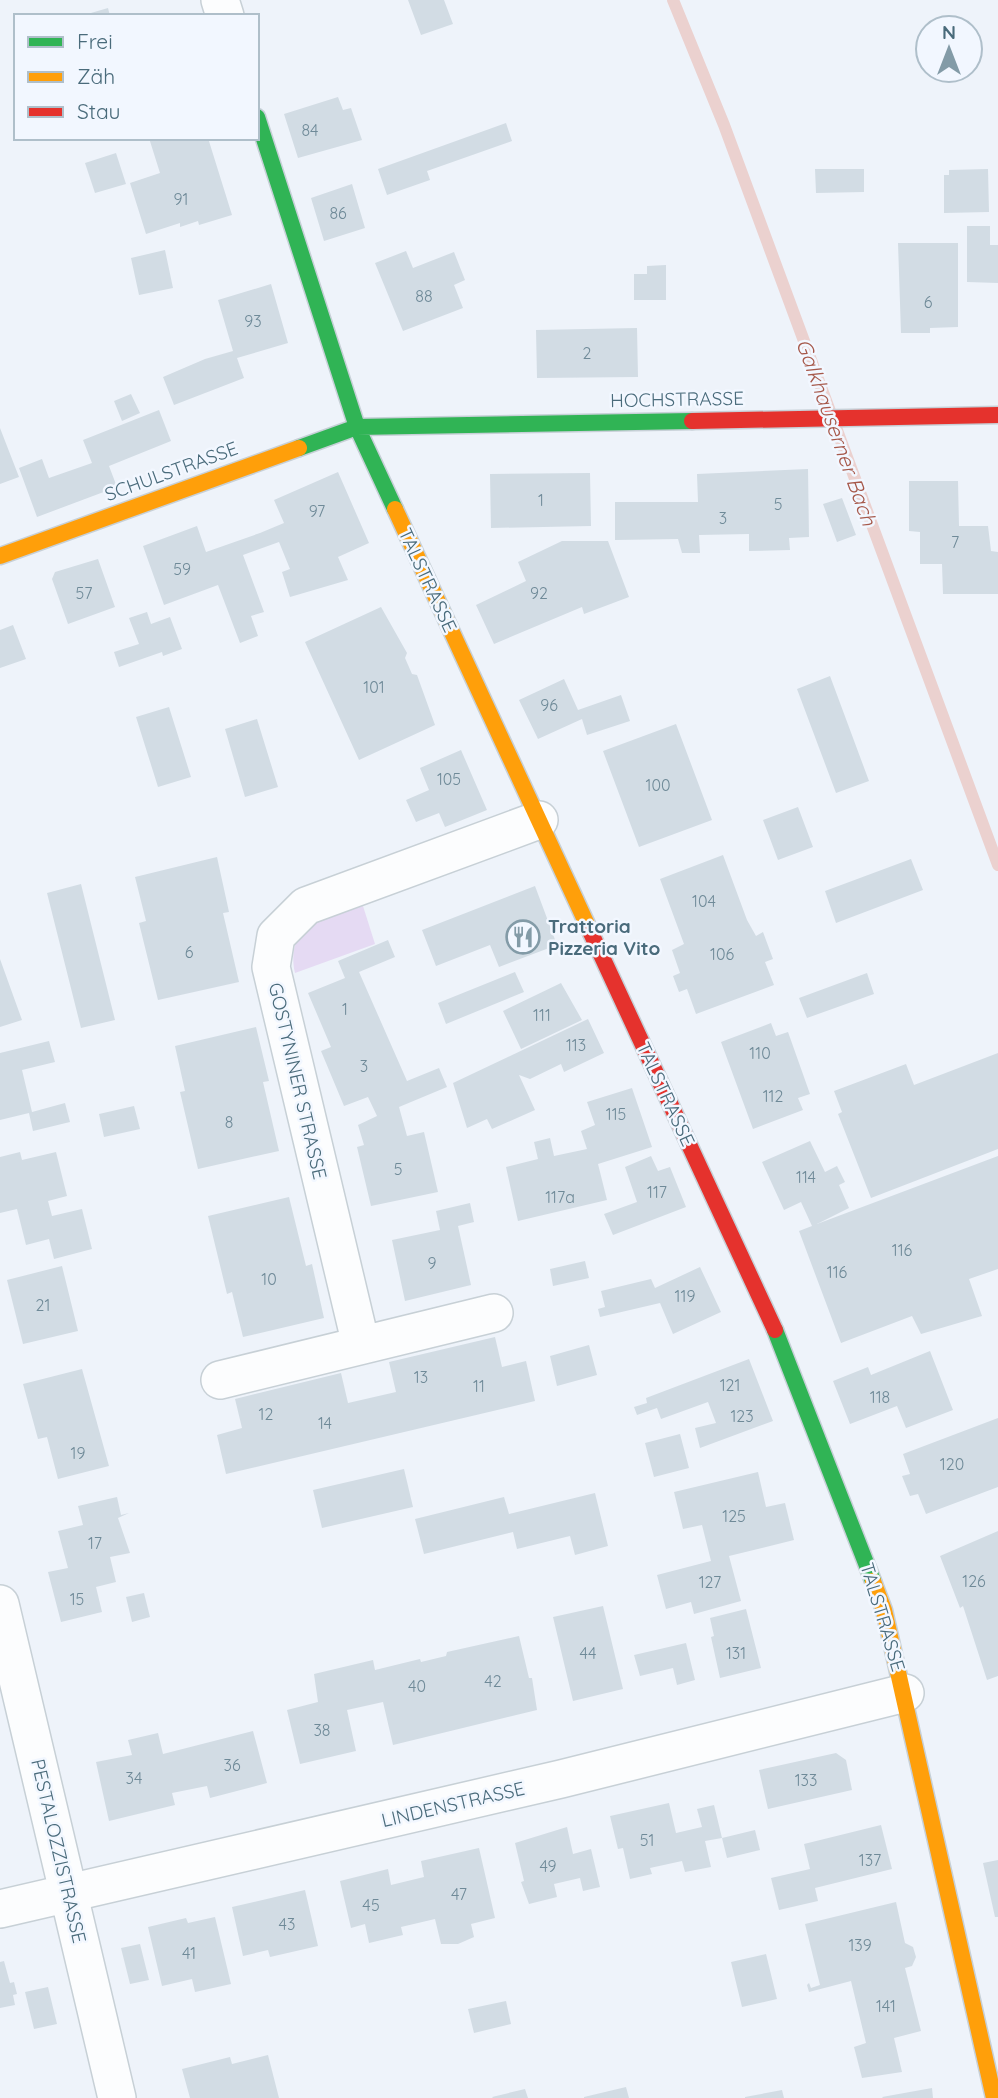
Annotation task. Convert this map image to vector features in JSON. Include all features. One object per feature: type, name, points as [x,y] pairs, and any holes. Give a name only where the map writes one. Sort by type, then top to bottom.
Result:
[{"type":"street","name":"TALSTRASSE","points":[[259,123],[357,427],[791,1365],[884,1610],[905,1693],[994,2098]]},
{"type":"street","name":"HOCHSTRASSE","points":[[357,427],[998,415]]},
{"type":"street","name":"SCHULSTRASSE","points":[[0,556],[357,427]]},
{"type":"street","name":"GOSTYNINER STRASSE","points":[[361,1345],[271,967],[276,936],[306,906],[539,820]]},
{"type":"street","points":[[220,1380],[494,1313]]},
{"type":"street","name":"PESTALOZZISTRASSE","points":[[0,1604],[117,2098]]},
{"type":"street","name":"LINDENSTRASSE","points":[[0,1909],[561,1779],[905,1693]]},
{"type":"shaded area","points":[[363,906],[375,944],[295,973],[293,956],[302,933],[322,919]]},
{"type":"building","points":[[408,0],[444,0],[453,24],[421,35]]},
{"type":"building","points":[[108,8],[110,14],[87,14]]},
{"type":"building","points":[[338,97],[343,110],[351,108],[362,140],[298,158],[284,114]]},
{"type":"building","points":[[506,123],[512,141],[427,171],[430,180],[387,195],[378,169]]},
{"type":"building","points":[[150,140],[209,140],[232,215],[199,225],[198,221],[180,227],[180,223],[146,234],[130,183],[160,173]]},
{"type":"building","points":[[116,153],[126,184],[95,193],[85,163]]},
{"type":"building","points":[[815,169],[864,169],[864,192],[816,193]]},
{"type":"building","points":[[988,169],[989,212],[944,213],[944,175],[949,175],[949,170]]},
{"type":"building","points":[[352,184],[365,228],[324,241],[311,198]]},
{"type":"building","points":[[967,226],[990,226],[990,245],[998,245],[998,283],[967,282]]},
{"type":"building","points":[[898,243],[958,243],[958,327],[930,328],[930,333],[901,333]]},
{"type":"building","points":[[165,250],[173,288],[139,295],[131,258]]},
{"type":"building","points":[[406,251],[413,268],[454,252],[465,280],[454,285],[463,308],[403,331],[375,263]]},
{"type":"building","points":[[666,265],[666,300],[634,300],[634,274],[647,274],[647,266]]},
{"type":"building","points":[[271,284],[288,343],[237,358],[244,378],[174,405],[163,377],[205,359],[233,351],[218,300]]},
{"type":"building","points":[[637,328],[638,377],[537,378],[536,330]]},
{"type":"building","points":[[131,394],[140,413],[122,421],[114,401]]},
{"type":"building","points":[[159,410],[171,441],[109,466],[117,487],[37,517],[19,468],[42,459],[49,478],[92,463],[83,440]]},
{"type":"building","points":[[0,428],[19,477],[0,484]]},
{"type":"building","points":[[808,469],[809,537],[789,538],[790,550],[749,551],[749,534],[699,535],[700,553],[682,553],[678,539],[615,540],[615,502],[698,502],[697,474]]},
{"type":"building","points":[[338,472],[369,543],[338,557],[348,580],[290,597],[282,572],[290,569],[279,542],[243,555],[264,612],[251,616],[258,636],[240,643],[218,585],[164,605],[143,546],[197,526],[206,552],[260,533],[284,523],[274,500]]},
{"type":"building","points":[[590,473],[591,526],[491,528],[490,474]]},
{"type":"building","points":[[909,481],[958,481],[959,526],[988,526],[991,551],[998,552],[998,594],[943,594],[942,564],[920,564],[920,532],[909,531]]},
{"type":"building","points":[[842,498],[856,535],[837,542],[823,504]]},
{"type":"building","points":[[562,541],[608,541],[629,597],[584,614],[582,607],[494,644],[476,605],[526,581],[518,562]]},
{"type":"building","points":[[98,559],[115,607],[68,624],[52,579],[55,572]]},
{"type":"building","points":[[381,607],[407,653],[405,658],[412,674],[417,675],[435,725],[359,760],[305,642]]},
{"type":"building","points":[[147,612],[151,624],[170,617],[182,649],[163,656],[162,652],[119,667],[114,652],[139,644],[129,618]]},
{"type":"building","points":[[13,625],[26,659],[0,668],[0,630]]},
{"type":"building","points":[[830,676],[869,781],[836,793],[797,689]]},
{"type":"building","points":[[564,679],[578,710],[621,695],[630,721],[587,735],[582,719],[538,739],[519,700]]},
{"type":"building","points":[[169,707],[191,777],[158,787],[136,717]]},
{"type":"building","points":[[257,719],[278,787],[245,797],[225,729]]},
{"type":"building","points":[[676,724],[712,820],[639,847],[603,751]]},
{"type":"building","points":[[461,750],[487,810],[445,827],[439,813],[416,822],[406,800],[429,790],[420,768]]},
{"type":"building","points":[[798,807],[813,847],[778,860],[763,820]]},
{"type":"building","points":[[723,855],[747,920],[756,936],[763,932],[773,959],[765,962],[774,985],[696,1014],[687,989],[679,992],[673,976],[680,973],[672,950],[684,944],[660,879]]},
{"type":"building","points":[[217,857],[229,912],[223,913],[239,982],[158,1000],[139,923],[146,921],[135,877]]},
{"type":"building","points":[[911,859],[923,890],[836,923],[825,891]]},
{"type":"building","points":[[81,884],[115,1020],[81,1028],[47,893]]},
{"type":"building","points":[[535,886],[557,945],[499,967],[490,945],[436,966],[422,930]]},
{"type":"building","points":[[388,940],[395,957],[359,972],[407,1081],[439,1068],[447,1087],[399,1107],[407,1136],[424,1132],[438,1192],[371,1206],[357,1147],[364,1145],[358,1125],[377,1116],[368,1097],[344,1106],[321,1051],[331,1047],[308,993],[345,978],[338,961]]},
{"type":"building","points":[[0,959],[22,1020],[0,1027]]},
{"type":"building","points":[[515,972],[524,992],[446,1024],[438,1003]]},
{"type":"building","points":[[867,973],[874,994],[807,1018],[799,998]]},
{"type":"building","points":[[561,983],[582,1020],[521,1049],[503,1011]]},
{"type":"building","points":[[588,1019],[604,1053],[564,1072],[561,1064],[530,1079],[519,1075],[535,1110],[492,1129],[487,1119],[467,1128],[453,1083]]},
{"type":"building","points":[[771,1023],[776,1036],[788,1032],[810,1094],[798,1098],[803,1110],[753,1129],[721,1042]]},
{"type":"building","points":[[256,1027],[269,1081],[263,1082],[279,1151],[198,1169],[180,1092],[185,1091],[175,1046]]},
{"type":"building","points":[[49,1041],[55,1062],[22,1070],[32,1112],[65,1103],[70,1122],[33,1131],[29,1113],[0,1120],[0,1053]]},
{"type":"building","points":[[998,1053],[998,1149],[871,1198],[838,1114],[842,1112],[834,1091],[906,1064],[914,1085]]},
{"type":"building","points":[[632,1088],[652,1147],[598,1164],[607,1200],[518,1221],[506,1167],[538,1159],[534,1142],[550,1138],[554,1156],[587,1149],[581,1131],[595,1125],[587,1102]]},
{"type":"building","points":[[134,1106],[140,1129],[104,1137],[99,1114]]},
{"type":"building","points":[[810,1141],[825,1172],[837,1166],[845,1182],[839,1185],[849,1208],[817,1224],[998,1156],[998,1269],[969,1279],[982,1316],[921,1334],[912,1316],[841,1343],[799,1231],[812,1226],[801,1202],[784,1210],[762,1162]]},
{"type":"building","points":[[20,1152],[22,1160],[56,1152],[67,1196],[48,1201],[52,1216],[82,1209],[92,1249],[54,1259],[49,1239],[26,1245],[17,1209],[0,1213],[0,1157]]},
{"type":"building","points":[[651,1156],[658,1171],[670,1167],[686,1207],[613,1235],[604,1214],[637,1202],[625,1167]]},
{"type":"building","points":[[289,1197],[306,1266],[312,1264],[324,1318],[243,1337],[232,1292],[227,1294],[208,1216]]},
{"type":"building","points":[[470,1203],[474,1222],[458,1226],[471,1285],[405,1301],[392,1240],[440,1230],[436,1211]]},
{"type":"building","points":[[585,1261],[589,1278],[553,1286],[550,1269]]},
{"type":"building","points":[[62,1266],[78,1331],[23,1344],[7,1280]]},
{"type":"building","points":[[700,1267],[721,1312],[673,1334],[660,1303],[600,1317],[598,1309],[605,1307],[601,1291],[651,1279],[655,1288]]},
{"type":"building","points":[[495,1337],[502,1367],[526,1361],[535,1401],[226,1474],[217,1435],[242,1428],[235,1399],[341,1373],[348,1403],[396,1392],[389,1362]]},
{"type":"building","points":[[589,1345],[597,1375],[557,1386],[550,1356]]},
{"type":"building","points":[[930,1351],[953,1410],[906,1428],[897,1406],[850,1424],[833,1381],[868,1367],[871,1375]]},
{"type":"building","points":[[749,1359],[773,1421],[700,1448],[695,1428],[716,1423],[708,1402],[661,1419],[657,1408],[637,1415],[634,1407],[647,1403],[646,1398]]},
{"type":"building","points":[[82,1369],[109,1466],[58,1479],[47,1437],[38,1439],[23,1384]]},
{"type":"building","points":[[998,1418],[998,1487],[926,1514],[918,1494],[910,1496],[902,1476],[910,1474],[903,1454]]},
{"type":"building","points":[[680,1434],[689,1468],[654,1477],[645,1443]]},
{"type":"building","points":[[404,1469],[413,1507],[322,1528],[313,1490]]},
{"type":"building","points":[[758,1472],[766,1507],[785,1503],[794,1540],[729,1556],[741,1601],[694,1614],[691,1602],[666,1609],[657,1575],[711,1561],[702,1525],[683,1529],[674,1492]]},
{"type":"building","points":[[595,1493],[608,1546],[575,1555],[570,1536],[517,1549],[513,1532],[424,1554],[415,1519],[504,1497],[509,1514]]},
{"type":"building","points":[[117,1497],[121,1515],[129,1513],[118,1518],[130,1553],[110,1557],[116,1582],[96,1587],[102,1612],[61,1622],[48,1572],[68,1568],[58,1531],[83,1525],[78,1506]]},
{"type":"building","points":[[998,1531],[998,1676],[987,1680],[963,1606],[960,1608],[940,1556]]},
{"type":"building","points":[[144,1593],[150,1617],[132,1622],[126,1597]]},
{"type":"building","points":[[603,1606],[623,1689],[573,1701],[553,1617]]},
{"type":"building","points":[[746,1609],[761,1668],[720,1678],[711,1637],[714,1636],[710,1618]]},
{"type":"building","points":[[519,1636],[529,1678],[532,1678],[537,1710],[393,1745],[383,1702],[347,1710],[356,1751],[300,1764],[287,1710],[318,1702],[314,1674],[373,1660],[375,1670],[420,1659],[421,1662],[446,1656],[447,1652]]},
{"type":"building","points":[[686,1643],[695,1680],[677,1685],[673,1668],[640,1676],[634,1655]]},
{"type":"building","points":[[253,1731],[267,1783],[210,1798],[207,1786],[172,1793],[175,1805],[109,1821],[96,1762],[132,1755],[128,1740],[158,1733],[163,1754]]},
{"type":"building","points":[[836,1753],[846,1760],[852,1790],[768,1809],[759,1770]]},
{"type":"building","points":[[669,1803],[676,1833],[702,1827],[697,1809],[714,1805],[722,1838],[705,1841],[711,1867],[685,1872],[682,1861],[650,1868],[652,1874],[630,1879],[623,1848],[618,1849],[610,1816]]},
{"type":"building","points":[[881,1825],[892,1869],[815,1888],[818,1901],[779,1910],[771,1878],[810,1869],[804,1844]]},
{"type":"building","points":[[567,1827],[573,1854],[591,1849],[600,1887],[583,1891],[580,1878],[554,1884],[557,1897],[529,1904],[521,1882],[524,1881],[515,1843]]},
{"type":"building","points":[[755,1830],[760,1850],[727,1858],[722,1838]]},
{"type":"building","points":[[479,1848],[495,1918],[471,1924],[474,1937],[458,1944],[441,1944],[435,1919],[401,1927],[403,1935],[369,1943],[365,1924],[351,1928],[340,1881],[388,1869],[391,1885],[424,1877],[421,1861]]},
{"type":"building","points":[[998,1860],[998,1917],[995,1917],[983,1863]]},
{"type":"building","points":[[305,1890],[318,1946],[270,1957],[268,1950],[243,1956],[232,1907]]},
{"type":"building","points":[[896,1902],[905,1943],[913,1947],[916,1957],[912,1966],[905,1968],[921,2031],[894,2038],[902,2072],[862,2078],[854,2047],[866,2043],[851,1981],[809,1992],[809,1983],[811,1988],[820,1985],[805,1924]]},
{"type":"building","points":[[215,1917],[231,1984],[195,1992],[192,1979],[162,1986],[148,1927],[186,1918],[188,1923]]},
{"type":"building","points":[[140,1944],[149,1980],[130,1984],[121,1948]]},
{"type":"building","points":[[766,1954],[777,1999],[742,2007],[731,1962]]},
{"type":"building","points":[[4,1961],[10,1983],[14,1982],[17,1994],[13,1995],[15,2005],[0,2008],[0,1962]]},
{"type":"building","points":[[48,1987],[57,2024],[34,2029],[25,1992]]},
{"type":"building","points":[[506,2001],[511,2024],[474,2033],[468,2009]]},
{"type":"building","points":[[268,2055],[279,2098],[190,2098],[182,2069],[230,2057],[232,2064]]},
{"type":"building","points":[[626,2087],[629,2098],[584,2098],[584,2097]]},
{"type":"building","points":[[932,2088],[933,2098],[882,2097]]},
{"type":"building","points":[[525,2089],[528,2098],[492,2097]]},
{"type":"building","points":[[782,2090],[784,2098],[745,2098],[745,2097]]},
{"type":"waterway","name":"Galkhauserner Bach","points":[[673,0],[724,125],[998,865]]},
{"type":"traffic: fast","points":[[259,123],[357,427],[395,509]]},
{"type":"traffic: fast","points":[[299,448],[357,427],[692,421]]},
{"type":"traffic: fast","points":[[775,1330],[873,1581]]},
{"type":"traffic: slow","points":[[0,556],[299,448]]},
{"type":"traffic: slow","points":[[395,509],[591,933]]},
{"type":"traffic: slow","points":[[873,1581],[884,1610],[994,2098]]},
{"type":"traffic: jam","points":[[692,421],[998,415]]},
{"type":"traffic: jam","points":[[591,933],[775,1330]]},
{"type":"place","name":"Trattoria Pizzeria Vito","points":[[523,937]]}]
